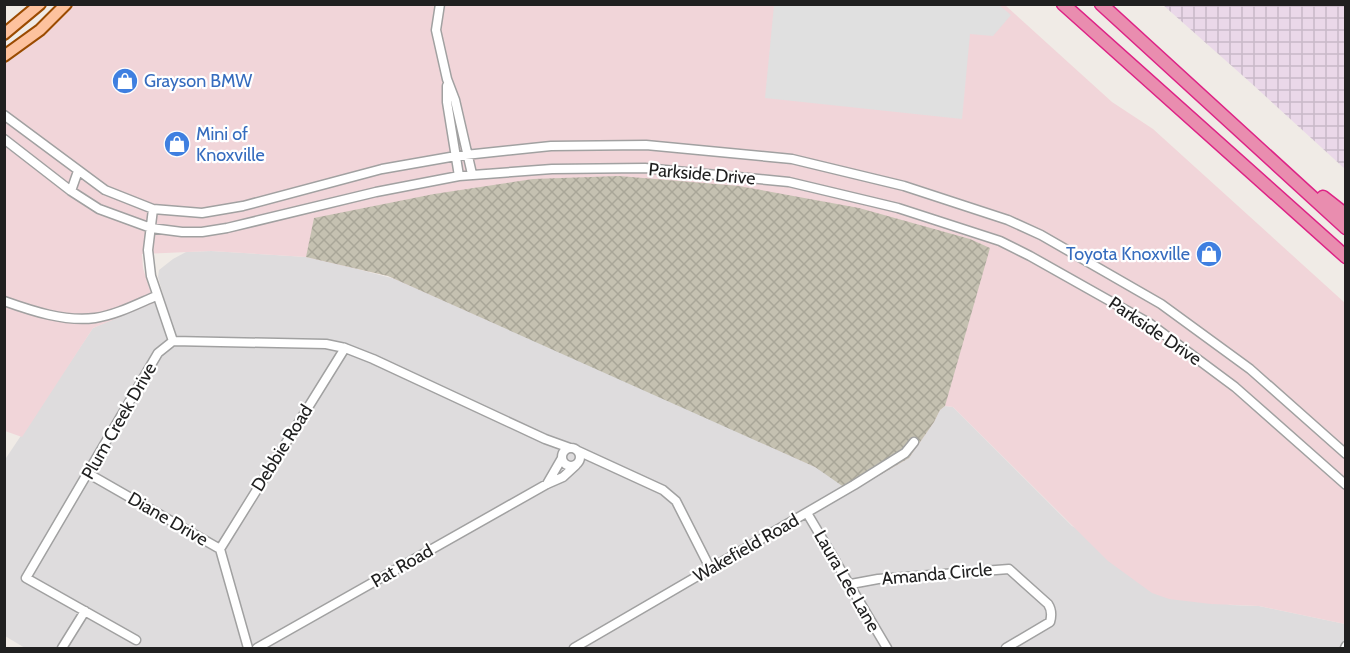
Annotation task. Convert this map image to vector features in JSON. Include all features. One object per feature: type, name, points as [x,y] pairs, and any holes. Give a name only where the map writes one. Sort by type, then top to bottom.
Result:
[{"type":"highway","points":[[1063,4],[1346,257]]},
{"type":"highway","points":[[1101,4],[1346,228]]},
{"type":"highway","points":[[1221,114],[1346,215]]},
{"type":"main road","points":[[4,34],[40,4]]},
{"type":"main road","points":[[4,56],[45,26],[66,4]]},
{"type":"street","points":[[440,4],[436,30],[472,174]]},
{"type":"street","points":[[447,79],[447,102],[459,176]]},
{"type":"street","name":"Parkside Drive","points":[[4,115],[105,190],[153,209],[202,213],[243,206],[370,171],[456,156],[551,146],[646,145],[792,159],[904,186],[1008,220],[1041,235],[1161,303],[1250,369],[1346,454]]},
{"type":"street","name":"Parkside Drive","points":[[4,139],[71,191],[99,209],[150,228],[182,232],[227,228],[376,192],[459,176],[552,169],[645,168],[789,182],[898,208],[1000,241],[1149,323],[1235,387],[1346,485]]},
{"type":"street","points":[[71,191],[78,171]]},
{"type":"street","points":[[153,209],[148,250],[156,296],[173,341],[326,344],[373,358],[545,439],[663,490],[676,501],[710,568]]},
{"type":"street","points":[[4,301],[61,316],[96,318],[156,296]]},
{"type":"street","name":"Plum Creek Drive","points":[[136,640],[26,578],[158,353],[173,341]]},
{"type":"street","name":"Debbie Road","points":[[220,549],[345,348]]},
{"type":"street","points":[[545,439],[568,466],[598,462]]},
{"type":"street","name":"Wakefield Road","points":[[573,648],[807,513],[905,453],[914,442]]},
{"type":"street","points":[[547,484],[566,450],[574,450],[581,458],[577,464]]},
{"type":"street","name":"Pat Road","points":[[257,648],[547,484],[569,474],[577,464]]},
{"type":"street","name":"Diane Drive","points":[[89,474],[220,549],[248,648]]},
{"type":"street","name":"Laura Lee Lane","points":[[807,513],[887,648]]},
{"type":"street","name":"Amanda Circle","points":[[851,584],[878,579],[1009,569],[1048,604],[1051,608],[1051,617],[1050,622],[1006,648]]},
{"type":"street","points":[[62,648],[85,611]]},
{"type":"shaded area","points":[[74,5],[1005,5],[1112,102],[1153,129],[1345,303],[1345,624],[1259,606],[1169,599],[1152,593],[1108,561],[953,407],[945,406],[940,410],[909,458],[851,492],[835,476],[388,276],[306,257],[211,251],[142,254],[143,268],[154,303],[93,328],[22,437],[5,431],[5,64],[26,49]]},
{"type":"shaded area","points":[[774,5],[999,5],[1011,15],[993,36],[970,34],[962,119],[765,98]]},
{"type":"shaded area","points":[[1163,5],[1345,5],[1345,169],[1251,83]]},
{"type":"shaded area","points":[[619,176],[739,186],[859,208],[970,239],[990,248],[945,406],[940,410],[909,458],[851,492],[815,467],[388,276],[306,257],[314,218],[434,194],[533,179]]},
{"type":"shaded area","points":[[211,251],[306,257],[331,262],[934,422],[940,410],[945,406],[953,407],[1072,526],[1230,605],[1259,606],[1345,624],[1345,648],[25,648],[5,636],[4,461],[93,328],[164,298],[158,277],[159,270],[173,259],[186,252]]},
{"type":"place","name":"Grayson BMW","points":[[125,81]]},
{"type":"place","name":"Mini of Knoxville","points":[[177,144]]},
{"type":"place","name":"Toyota Knoxville","points":[[1209,254]]}]
